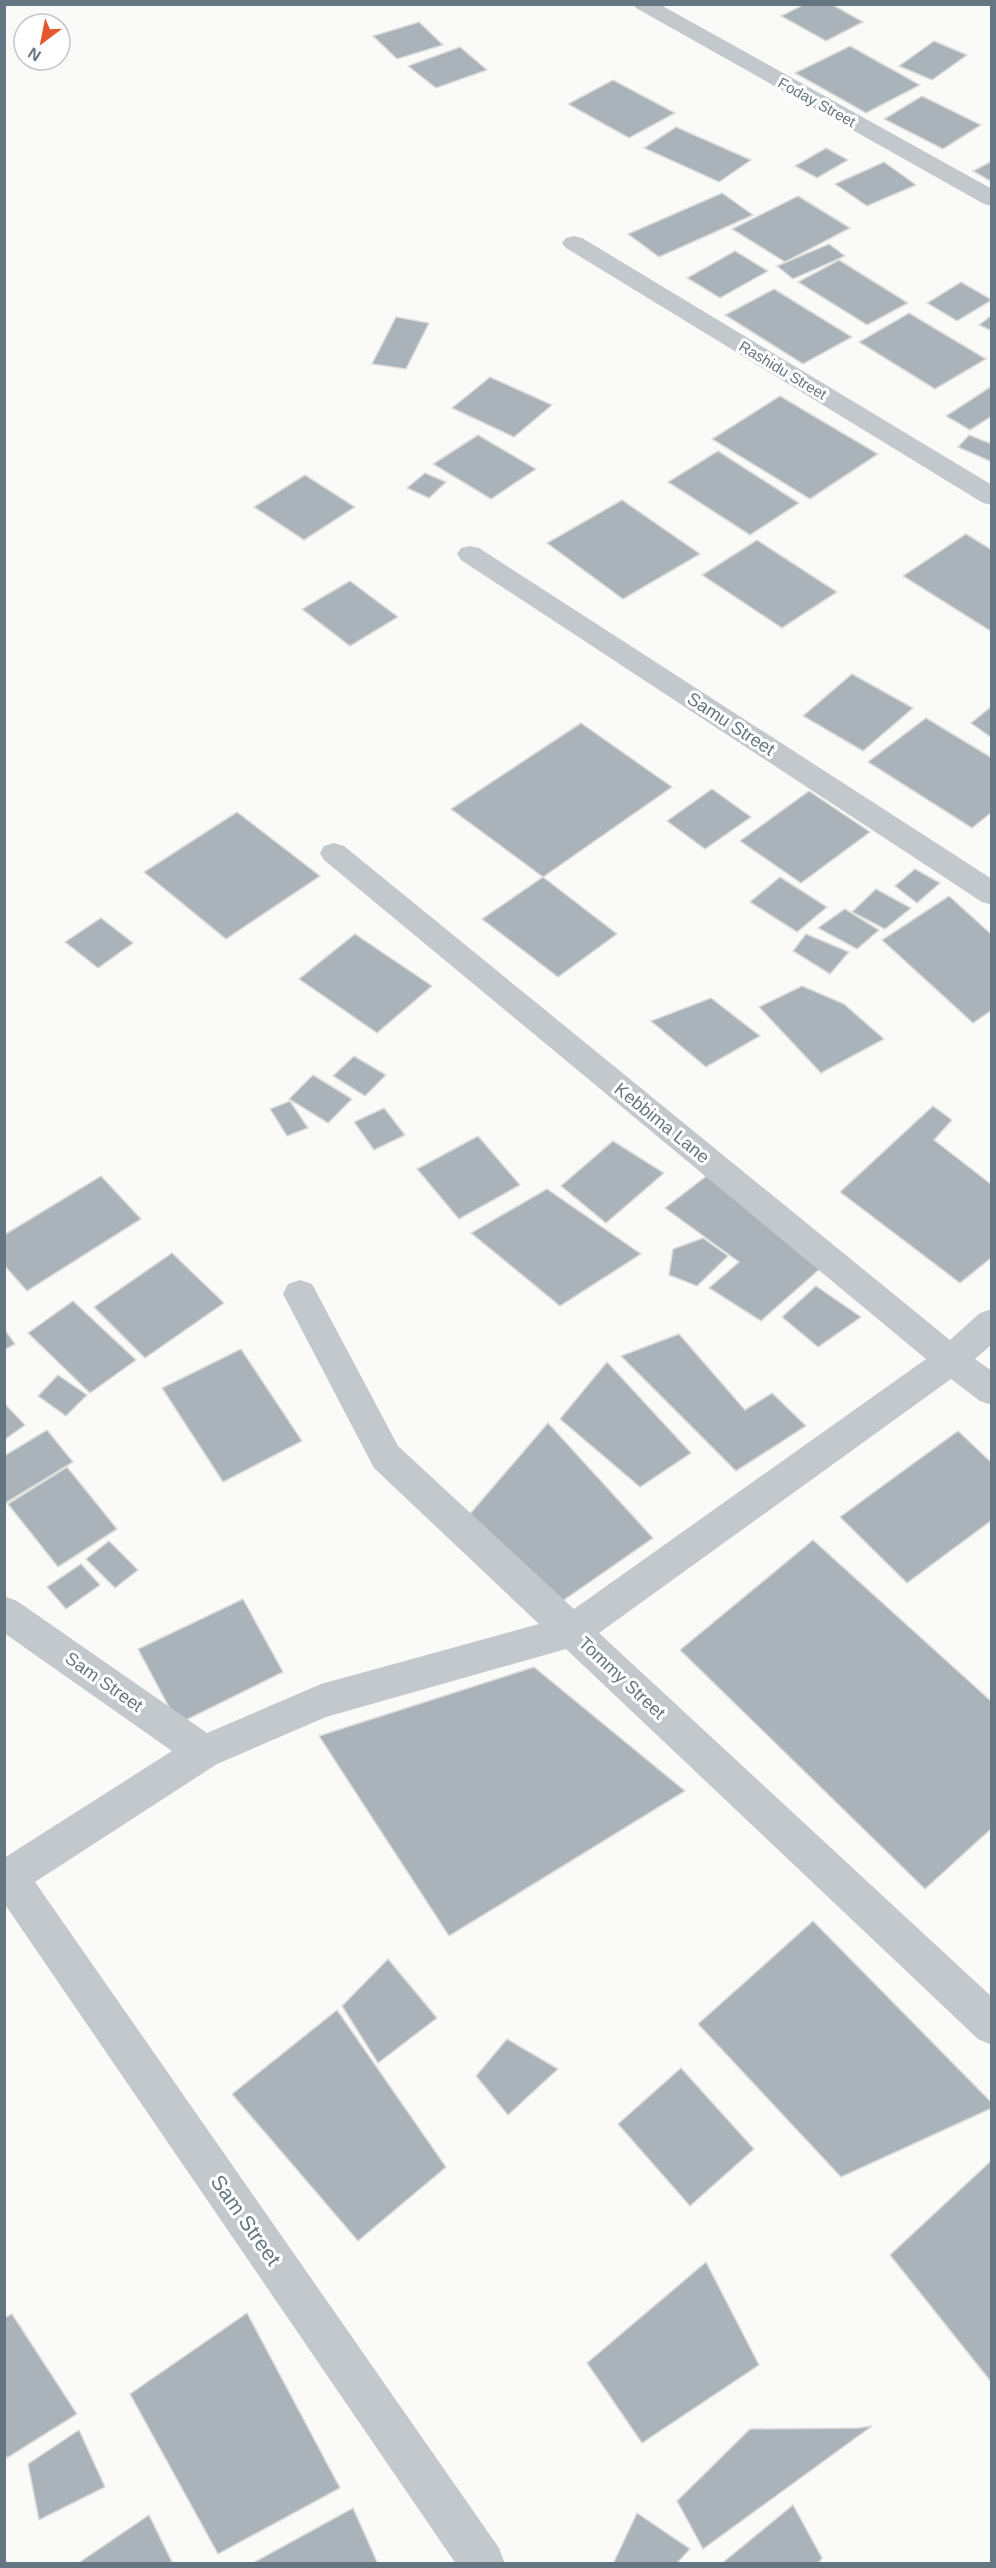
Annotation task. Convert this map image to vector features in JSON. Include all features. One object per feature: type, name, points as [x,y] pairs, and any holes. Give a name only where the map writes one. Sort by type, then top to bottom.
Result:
[{"type":"street","name":"Foday Street","points":[[643,4],[992,199]]},
{"type":"street","name":"Rashidu Street","points":[[574,243],[992,497]]},
{"type":"street","name":"Samu Street","points":[[470,554],[992,894]]},
{"type":"street","name":"Kebbima Lane","points":[[334,853],[951,1360],[992,1391]]},
{"type":"street","name":"Tommy Street","points":[[300,1294],[386,1457],[992,2025]]},
{"type":"street","points":[[7,1878],[204,1752],[321,1701],[572,1631],[951,1360],[992,1323]]},
{"type":"street","name":"Sam Street","points":[[4,1612],[204,1752]]},
{"type":"street","name":"Sam Street","points":[[7,1878],[483,2564]]},
{"type":"building","points":[[805,4],[831,4],[863,22],[826,41],[781,16]]},
{"type":"building","points":[[419,22],[443,45],[397,59],[373,36]]},
{"type":"building","points":[[934,41],[967,55],[932,80],[899,66]]},
{"type":"building","points":[[850,46],[920,85],[866,113],[795,73]]},
{"type":"building","points":[[460,47],[487,70],[436,88],[408,66]]},
{"type":"building","points":[[613,80],[675,113],[629,138],[568,104]]},
{"type":"building","points":[[922,96],[981,125],[943,149],[884,119]]},
{"type":"building","points":[[676,127],[751,160],[719,182],[644,148]]},
{"type":"building","points":[[826,148],[848,160],[817,178],[795,166]]},
{"type":"building","points":[[992,161],[992,182],[973,171]]},
{"type":"building","points":[[884,162],[916,185],[867,206],[835,184]]},
{"type":"building","points":[[722,193],[753,215],[659,257],[628,234]]},
{"type":"building","points":[[798,196],[850,228],[785,262],[732,229]]},
{"type":"building","points":[[829,244],[845,256],[793,279],[777,266]]},
{"type":"building","points":[[735,251],[768,271],[720,298],[687,278]]},
{"type":"building","points":[[839,260],[908,303],[867,325],[798,282]]},
{"type":"building","points":[[961,282],[992,300],[957,321],[927,303]]},
{"type":"building","points":[[774,289],[852,337],[803,364],[725,315]]},
{"type":"building","points":[[909,313],[986,359],[935,389],[859,342]]},
{"type":"building","points":[[992,315],[992,331],[979,325]]},
{"type":"building","points":[[396,317],[429,323],[406,369],[372,364]]},
{"type":"building","points":[[490,377],[552,405],[514,437],[452,408]]},
{"type":"building","points":[[992,386],[992,416],[970,430],[946,416]]},
{"type":"building","points":[[780,396],[878,454],[810,499],[712,439]]},
{"type":"building","points":[[478,435],[536,469],[491,499],[433,464]]},
{"type":"building","points":[[969,435],[992,444],[992,462],[958,447]]},
{"type":"building","points":[[718,451],[799,503],[750,535],[668,482]]},
{"type":"building","points":[[425,473],[446,482],[429,498],[407,488]]},
{"type":"building","points":[[305,475],[355,507],[304,540],[254,507]]},
{"type":"building","points":[[622,500],[700,554],[623,599],[547,543]]},
{"type":"building","points":[[966,534],[992,550],[992,632],[903,576]]},
{"type":"building","points":[[757,540],[837,592],[782,628],[702,575]]},
{"type":"building","points":[[350,581],[398,617],[350,646],[302,609]]},
{"type":"building","points":[[852,674],[913,708],[863,751],[803,716]]},
{"type":"building","points":[[992,706],[992,738],[971,723]]},
{"type":"building","points":[[926,718],[992,758],[992,812],[972,828],[868,762]]},
{"type":"building","points":[[581,723],[672,787],[543,877],[451,809]]},
{"type":"building","points":[[712,789],[751,817],[705,849],[667,821]]},
{"type":"building","points":[[809,791],[870,832],[801,883],[740,841]]},
{"type":"building","points":[[237,812],[320,876],[226,939],[144,872]]},
{"type":"building","points":[[915,869],[940,883],[917,903],[895,886]]},
{"type":"building","points":[[543,877],[617,934],[558,977],[482,919]]},
{"type":"building","points":[[780,877],[827,907],[797,932],[750,902]]},
{"type":"building","points":[[876,889],[911,908],[885,929],[852,912]]},
{"type":"building","points":[[949,896],[992,935],[992,1010],[973,1023],[882,940]]},
{"type":"building","points":[[845,909],[879,930],[857,949],[818,928]]},
{"type":"building","points":[[101,918],[133,943],[98,968],[65,942]]},
{"type":"building","points":[[355,934],[432,986],[377,1033],[299,979]]},
{"type":"building","points":[[806,934],[849,952],[830,974],[793,951]]},
{"type":"building","points":[[802,986],[844,1004],[884,1039],[821,1073],[759,1007]]},
{"type":"building","points":[[711,998],[760,1036],[706,1067],[651,1021]]},
{"type":"building","points":[[354,1056],[386,1075],[365,1096],[333,1076]]},
{"type":"building","points":[[313,1075],[352,1099],[328,1123],[289,1099]]},
{"type":"building","points":[[290,1101],[308,1128],[287,1136],[270,1109]]},
{"type":"building","points":[[933,1106],[952,1120],[934,1140],[992,1185],[992,1257],[960,1283],[840,1192]]},
{"type":"building","points":[[384,1108],[405,1135],[374,1150],[354,1122]]},
{"type":"building","points":[[478,1136],[520,1185],[459,1219],[417,1169]]},
{"type":"building","points":[[613,1141],[664,1173],[606,1223],[561,1186]]},
{"type":"building","points":[[713,1171],[822,1267],[761,1321],[709,1288],[739,1262],[665,1208]]},
{"type":"building","points":[[101,1176],[141,1219],[27,1291],[4,1265],[4,1235]]},
{"type":"building","points":[[547,1189],[641,1254],[560,1306],[471,1233]]},
{"type":"building","points":[[703,1238],[728,1256],[697,1286],[669,1275],[673,1249]]},
{"type":"building","points":[[172,1253],[224,1303],[145,1358],[94,1307]]},
{"type":"building","points":[[816,1286],[861,1317],[818,1347],[782,1317]]},
{"type":"building","points":[[73,1301],[136,1360],[90,1393],[28,1333]]},
{"type":"building","points":[[4,1329],[15,1344],[4,1350]]},
{"type":"building","points":[[679,1334],[745,1410],[772,1393],[806,1426],[736,1471],[621,1356]]},
{"type":"building","points":[[241,1349],[302,1441],[223,1482],[162,1388]]},
{"type":"building","points":[[607,1362],[691,1453],[640,1487],[560,1419]]},
{"type":"building","points":[[58,1375],[87,1395],[66,1416],[38,1396]]},
{"type":"building","points":[[4,1403],[25,1425],[4,1440]]},
{"type":"building","points":[[548,1423],[653,1538],[561,1602],[469,1515]]},
{"type":"building","points":[[47,1430],[73,1462],[4,1504],[4,1456]]},
{"type":"building","points":[[958,1431],[992,1463],[992,1520],[907,1583],[840,1517]]},
{"type":"building","points":[[67,1467],[117,1529],[58,1567],[8,1504]]},
{"type":"building","points":[[813,1540],[992,1702],[992,1828],[925,1889],[680,1650]]},
{"type":"building","points":[[109,1541],[138,1570],[115,1588],[86,1559]]},
{"type":"building","points":[[81,1564],[100,1585],[66,1609],[47,1587]]},
{"type":"building","points":[[243,1599],[283,1672],[178,1724],[138,1649]]},
{"type":"building","points":[[534,1667],[685,1791],[449,1936],[319,1736]]},
{"type":"building","points":[[813,1921],[992,2103],[992,2108],[841,2177],[698,2024]]},
{"type":"building","points":[[388,1959],[437,2018],[378,2063],[342,2006]]},
{"type":"building","points":[[337,2010],[446,2167],[358,2241],[232,2094]]},
{"type":"building","points":[[507,2039],[558,2069],[508,2115],[476,2076]]},
{"type":"building","points":[[681,2068],[754,2149],[690,2206],[618,2124]]},
{"type":"building","points":[[992,2160],[992,2383],[890,2255]]},
{"type":"building","points":[[706,2262],[759,2365],[642,2443],[587,2363]]},
{"type":"building","points":[[247,2313],[340,2488],[218,2554],[130,2394]]},
{"type":"building","points":[[12,2314],[77,2414],[7,2458],[4,2453],[4,2318]]},
{"type":"building","points":[[872,2426],[703,2549],[677,2501],[750,2429]]},
{"type":"building","points":[[79,2430],[105,2487],[39,2520],[28,2464]]},
{"type":"building","points":[[793,2505],[822,2558],[818,2564],[721,2564]]},
{"type":"building","points":[[353,2508],[378,2564],[251,2564]]},
{"type":"building","points":[[637,2513],[690,2549],[676,2564],[613,2564]]},
{"type":"building","points":[[149,2515],[173,2564],[77,2564]]}]
